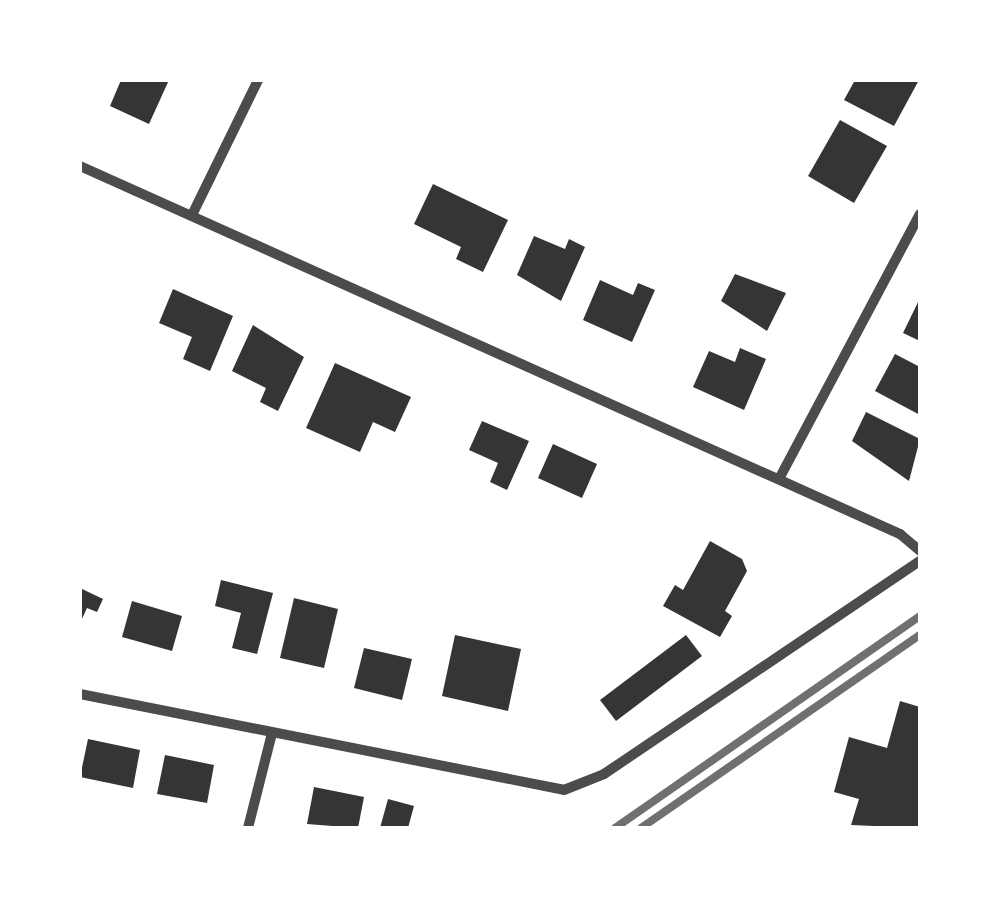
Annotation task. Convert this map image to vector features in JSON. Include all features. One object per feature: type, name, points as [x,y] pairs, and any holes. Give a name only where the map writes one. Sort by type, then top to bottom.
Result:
[{"type":"street","points":[[192,214],[258,80]]},
{"type":"street","points":[[80,166],[779,478],[900,534],[920,550]]},
{"type":"street","points":[[779,478],[920,214]]},
{"type":"street","points":[[80,694],[564,790],[604,774],[920,561]]},
{"type":"street","points":[[248,828],[272,733]]},
{"type":"building","points":[[121,80],[169,80],[149,124],[110,106]]},
{"type":"building","points":[[855,80],[919,80],[894,126],[844,100]]},
{"type":"building","points":[[840,120],[887,146],[854,203],[808,176]]},
{"type":"building","points":[[433,184],[508,220],[483,272],[456,259],[461,247],[414,224]]},
{"type":"building","points":[[534,236],[565,249],[569,239],[585,247],[561,301],[517,275]]},
{"type":"building","points":[[735,274],[786,293],[767,331],[721,301]]},
{"type":"building","points":[[600,280],[633,295],[638,283],[655,290],[632,342],[583,320]]},
{"type":"building","points":[[173,289],[233,316],[210,371],[183,359],[192,337],[159,323]]},
{"type":"building","points":[[920,298],[920,341],[903,333]]},
{"type":"building","points":[[253,325],[304,357],[278,411],[260,402],[266,388],[232,371]]},
{"type":"building","points":[[740,348],[766,359],[744,410],[693,387],[709,351],[735,362]]},
{"type":"building","points":[[895,354],[920,367],[920,415],[875,391]]},
{"type":"building","points":[[335,363],[411,397],[395,432],[373,422],[360,452],[306,428]]},
{"type":"building","points":[[866,412],[920,439],[909,481],[852,441]]},
{"type":"building","points":[[482,421],[529,441],[507,490],[490,482],[498,463],[469,450]]},
{"type":"building","points":[[553,444],[597,464],[582,498],[538,478]]},
{"type":"building","points":[[710,541],[742,559],[747,571],[725,611],[732,616],[720,637],[663,606],[675,585],[683,590]]},
{"type":"building","points":[[221,580],[273,593],[257,654],[232,648],[241,613],[215,606]]},
{"type":"building","points":[[80,588],[103,599],[97,612],[87,608],[80,623]]},
{"type":"building","points":[[294,598],[338,609],[324,668],[280,658]]},
{"type":"building","points":[[132,601],[182,616],[172,651],[122,637]]},
{"type":"building","points":[[455,635],[521,649],[508,711],[442,696]]},
{"type":"building","points":[[686,635],[702,656],[616,721],[600,700]]},
{"type":"building","points":[[364,648],[412,659],[402,700],[354,688]]},
{"type":"building","points":[[900,701],[920,707],[920,828],[851,825],[859,799],[834,792],[849,737],[887,748]]},
{"type":"building","points":[[88,739],[140,750],[133,788],[80,777]]},
{"type":"building","points":[[165,755],[214,765],[207,803],[157,794]]},
{"type":"building","points":[[314,787],[364,797],[358,828],[307,824]]},
{"type":"building","points":[[388,799],[414,806],[408,828],[380,828]]},
{"type":"railway","points":[[615,828],[920,616]]},
{"type":"railway","points":[[641,828],[920,635]]}]
